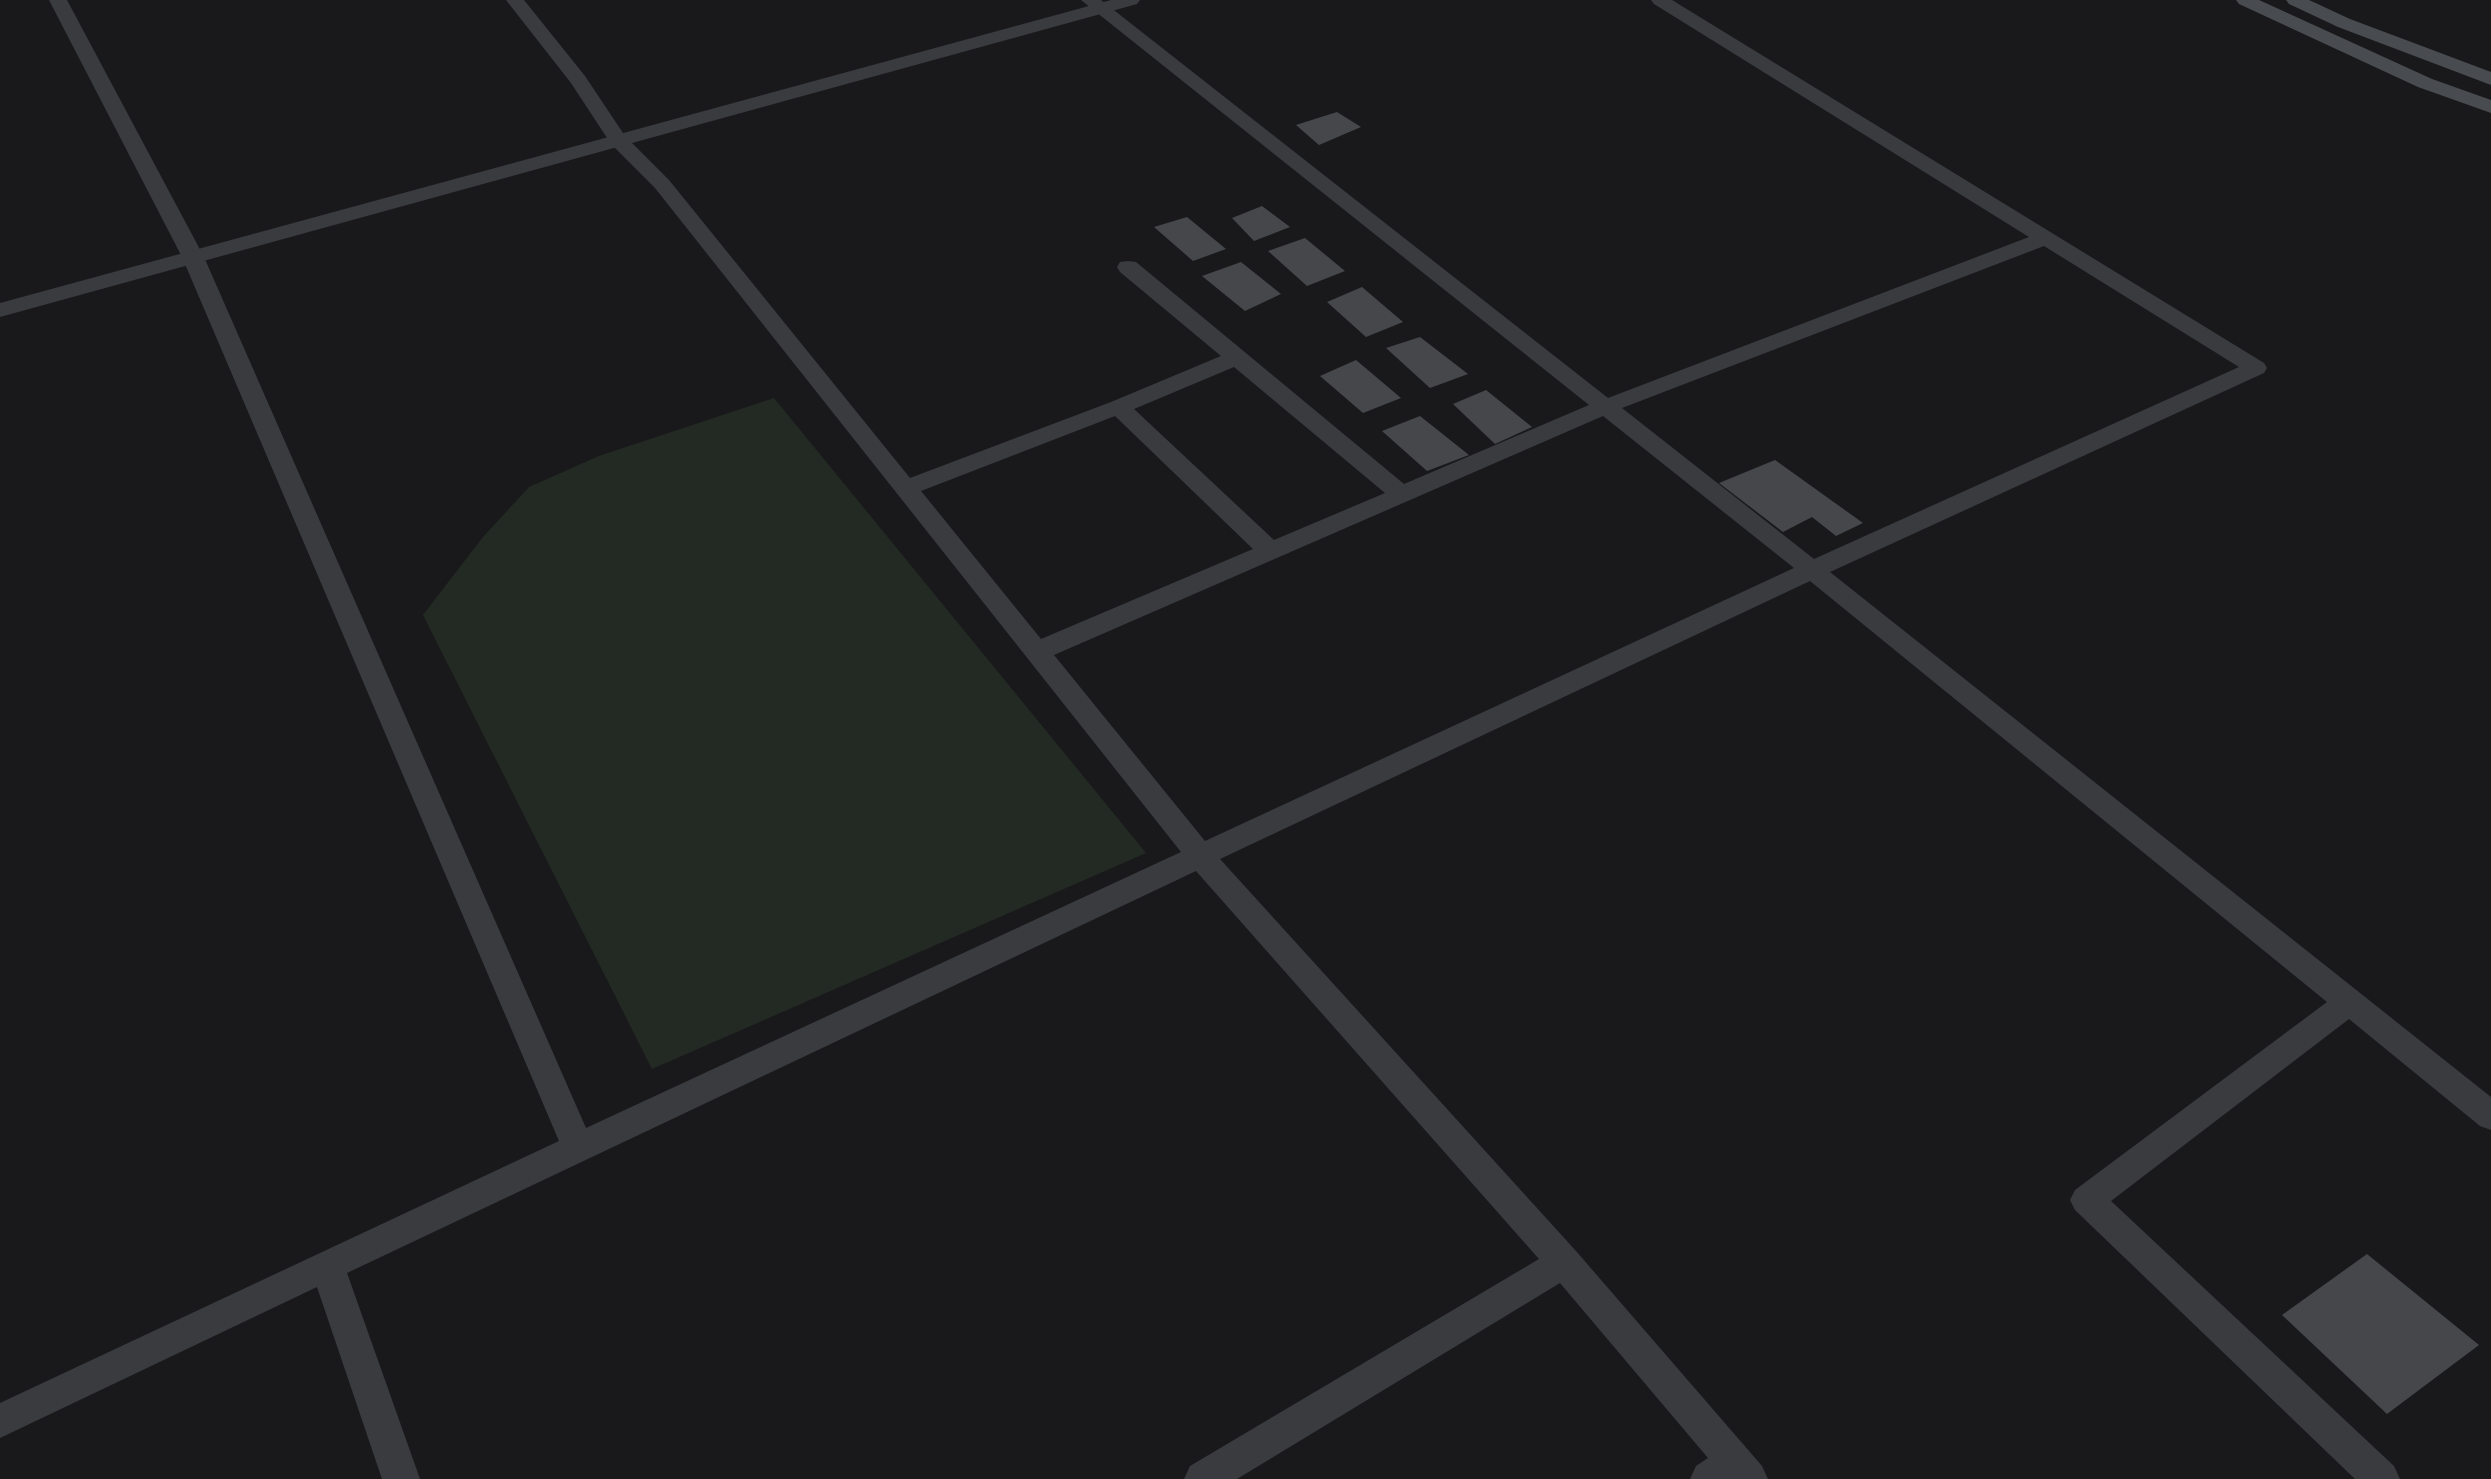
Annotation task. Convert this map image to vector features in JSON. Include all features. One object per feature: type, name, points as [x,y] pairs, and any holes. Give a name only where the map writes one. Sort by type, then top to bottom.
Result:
[{"type":"main road","points":[[2245,0],[2425,83],[2491,107]]},
{"type":"main road","points":[[2295,0],[2344,23],[2491,79]]},
{"type":"street","points":[[58,0],[193,257],[578,1148]]},
{"type":"street","points":[[515,0],[578,80],[618,140],[662,184],[1200,856],[1564,1262],[1730,1473]]},
{"type":"street","points":[[0,310],[618,140],[1095,4],[1131,0]]},
{"type":"street","points":[[0,1421],[1812,570],[2256,368],[1660,0]]},
{"type":"street","points":[[1095,4],[1812,570],[2491,1116]]},
{"type":"street","points":[[1036,652],[1400,493],[1605,407],[2045,238]]},
{"type":"street","points":[[1128,267],[1400,493]]},
{"type":"street","points":[[905,488],[1119,407],[1238,357]]},
{"type":"street","points":[[1119,407],[1268,550]]},
{"type":"street","points":[[2349,1002],[2087,1200],[2380,1479]]},
{"type":"street","points":[[1203,1479],[1564,1262]]},
{"type":"street","points":[[327,1266],[401,1479]]},
{"type":"shaded area","points":[[774,398],[1146,853],[652,1069],[423,615],[483,537],[529,487],[599,456]]},
{"type":"building","points":[[1337,112],[1361,127],[1319,145],[1296,125]]},
{"type":"building","points":[[1262,206],[1290,227],[1254,241],[1232,218]]},
{"type":"building","points":[[1187,217],[1226,249],[1193,261],[1154,227]]},
{"type":"building","points":[[1305,238],[1345,271],[1307,286],[1268,251]]},
{"type":"building","points":[[1241,262],[1281,294],[1245,311],[1202,276]]},
{"type":"building","points":[[1362,287],[1403,322],[1366,337],[1327,302]]},
{"type":"building","points":[[1420,337],[1468,374],[1430,388],[1386,348]]},
{"type":"building","points":[[1356,360],[1401,398],[1363,413],[1320,376]]},
{"type":"building","points":[[1486,390],[1532,427],[1495,444],[1453,404]]},
{"type":"building","points":[[1420,416],[1469,455],[1427,471],[1382,431]]},
{"type":"building","points":[[1775,460],[1863,523],[1836,536],[1812,517],[1783,532],[1719,483]]},
{"type":"building","points":[[2367,1254],[2479,1345],[2387,1414],[2282,1315]]}]
